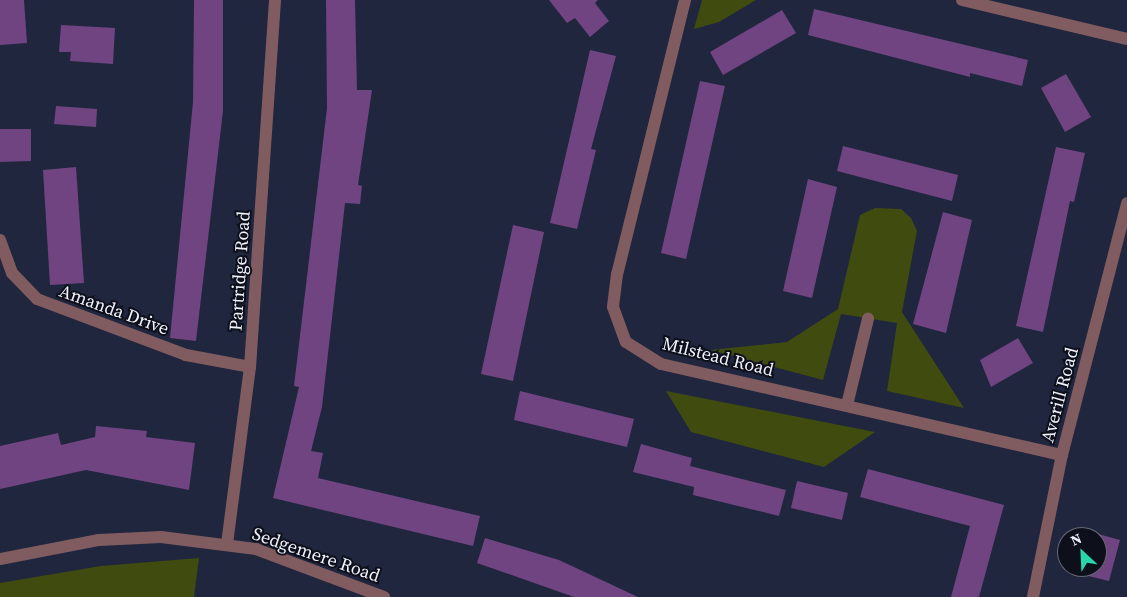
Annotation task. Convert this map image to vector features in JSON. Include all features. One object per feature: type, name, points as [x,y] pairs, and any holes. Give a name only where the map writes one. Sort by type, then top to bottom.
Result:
[{"type":"street","name":"Partridge Road","points":[[227,544],[250,367],[275,0]]},
{"type":"street","name":"Milstead Road","points":[[685,0],[617,274],[613,307],[619,330],[626,342],[661,364],[1062,455]]},
{"type":"street","points":[[962,0],[1127,39]]},
{"type":"street","name":"Averill Road","points":[[1033,597],[1062,455],[1127,203]]},
{"type":"street","name":"Amanda Drive","points":[[0,240],[12,272],[37,299],[186,355],[250,367]]},
{"type":"street","points":[[848,405],[868,319]]},
{"type":"street","name":"Sedgemere Road","points":[[0,559],[99,540],[161,537],[256,549],[384,597]]},
{"type":"green space","points":[[702,0],[756,0],[719,22],[694,29]]},
{"type":"green space","points":[[875,208],[901,209],[911,218],[917,231],[902,312],[964,408],[887,391],[897,323],[841,314],[823,380],[711,350],[787,342],[838,309],[860,215]]},
{"type":"green space","points":[[666,391],[875,432],[824,467],[691,432]]},
{"type":"green space","points":[[199,558],[194,597],[0,597],[0,583],[101,566]]},
{"type":"building","points":[[0,0],[24,0],[27,43],[0,45]]},
{"type":"building","points":[[194,0],[223,0],[223,111],[196,341],[170,338],[193,102]]},
{"type":"building","points":[[326,0],[355,0],[357,90],[372,90],[358,185],[362,186],[360,204],[345,203],[322,407],[311,451],[323,453],[318,478],[480,516],[473,546],[273,498],[299,387],[294,386],[327,108]]},
{"type":"building","points":[[549,0],[598,0],[595,3],[609,21],[590,37],[575,18],[567,23]]},
{"type":"building","points":[[814,9],[1028,60],[1022,86],[970,73],[970,77],[808,35]]},
{"type":"building","points":[[782,10],[796,33],[723,75],[710,52]]},
{"type":"building","points":[[61,25],[115,28],[113,64],[70,61],[71,52],[59,52]]},
{"type":"building","points":[[590,50],[616,56],[591,149],[596,150],[577,229],[550,223]]},
{"type":"building","points":[[1066,74],[1091,117],[1065,132],[1041,88]]},
{"type":"building","points":[[700,81],[725,86],[686,259],[661,253]]},
{"type":"building","points":[[56,106],[97,109],[96,127],[54,124]]},
{"type":"building","points":[[0,129],[31,129],[31,161],[0,162]]},
{"type":"building","points":[[843,146],[958,175],[952,201],[837,171]]},
{"type":"building","points":[[1056,147],[1085,153],[1074,202],[1070,201],[1043,332],[1016,326]]},
{"type":"building","points":[[76,167],[84,283],[50,285],[43,170]]},
{"type":"building","points":[[808,179],[837,187],[812,298],[783,291]]},
{"type":"building","points":[[943,212],[972,220],[946,333],[913,324]]},
{"type":"building","points":[[513,225],[544,232],[513,381],[481,374]]},
{"type":"building","points":[[1018,338],[1033,363],[991,387],[980,360]]},
{"type":"building","points":[[520,391],[634,419],[627,447],[514,420]]},
{"type":"building","points":[[96,426],[147,431],[146,437],[195,443],[189,490],[86,470],[0,489],[0,446],[58,433],[61,445],[95,437]]},
{"type":"building","points":[[641,444],[692,458],[690,466],[786,490],[779,516],[693,495],[694,487],[633,472]]},
{"type":"building","points":[[868,469],[1004,505],[979,597],[951,597],[970,526],[860,497]]},
{"type":"building","points":[[797,481],[848,493],[842,520],[791,508]]},
{"type":"building","points":[[1107,536],[1120,540],[1109,581],[1092,577],[1107,577]]},
{"type":"building","points":[[485,538],[559,560],[638,597],[574,597],[477,563]]}]
